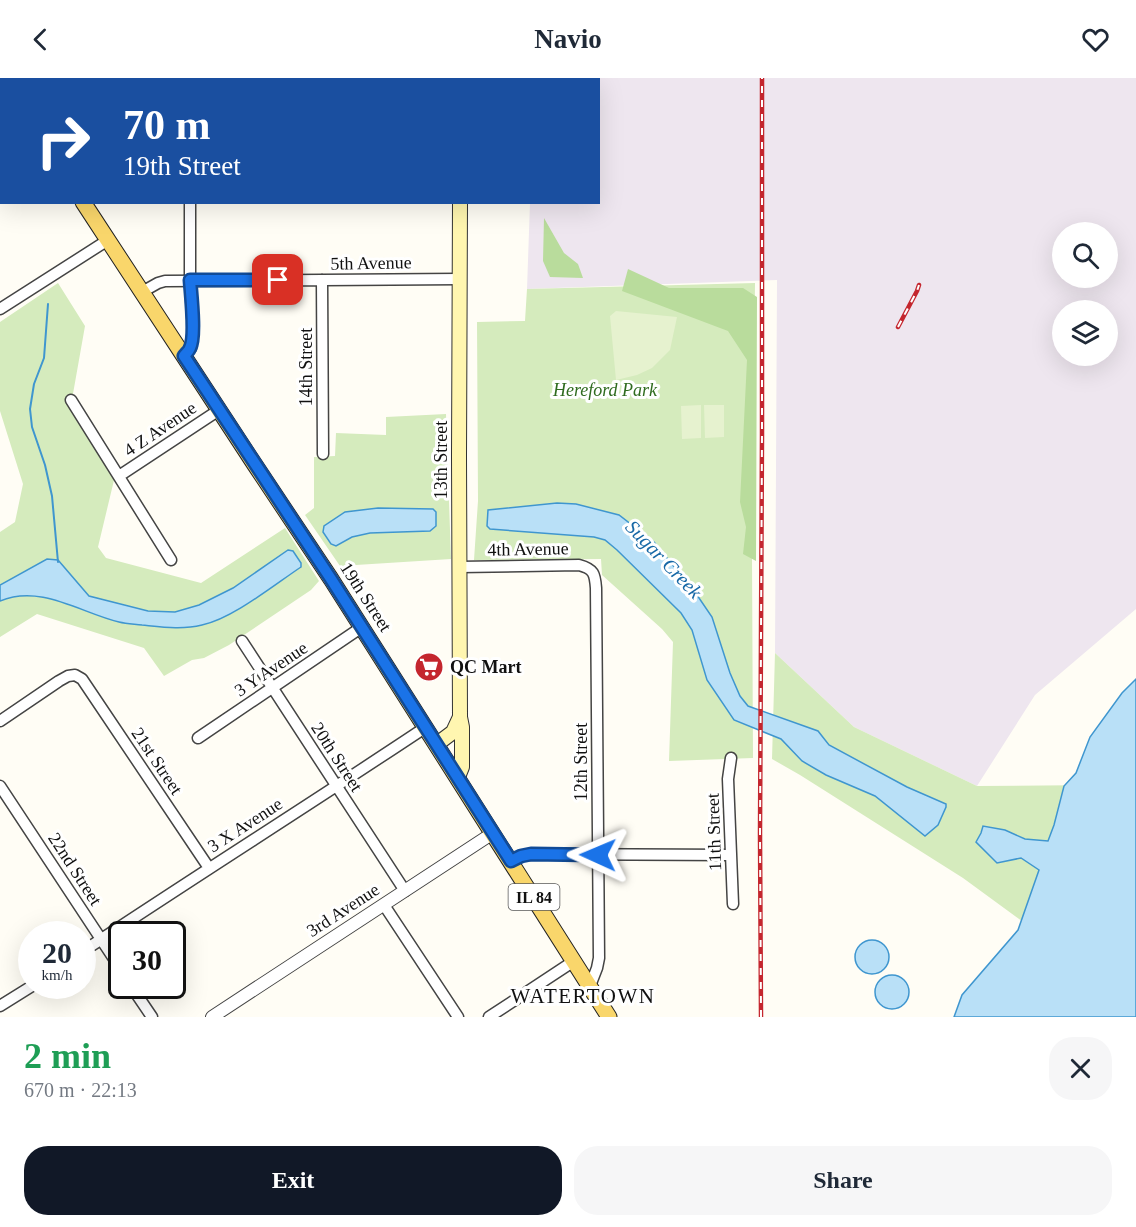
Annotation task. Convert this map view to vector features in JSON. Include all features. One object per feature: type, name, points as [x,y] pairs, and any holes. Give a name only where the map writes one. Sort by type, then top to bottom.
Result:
[{"type":"main road","name":"19th Street","points":[[84,204],[362,627],[609,1017]]},
{"type":"main road","name":"13th Street","points":[[458,777],[462,767],[459,567],[460,204]]},
{"type":"main road","points":[[437,744],[453,732],[460,717]]},
{"type":"street","points":[[184,356],[191,348],[193,328],[190,280],[190,204]]},
{"type":"street","points":[[0,309],[108,240]]},
{"type":"street","name":"5th Avenue","points":[[142,292],[165,281],[460,279]]},
{"type":"street","name":"14th Street","points":[[322,280],[323,454]]},
{"type":"street","points":[[71,400],[171,560]]},
{"type":"street","name":"4 Z Avenue","points":[[119,476],[219,410]]},
{"type":"street","name":"4th Avenue","points":[[459,567],[579,565],[587,567],[593,573]]},
{"type":"street","name":"12th Street","points":[[590,986],[599,958],[597,588],[593,573]]},
{"type":"street","name":"3 Y Avenue","points":[[198,738],[362,627]]},
{"type":"street","name":"20th Street","points":[[242,641],[405,891]]},
{"type":"street","name":"21st Street","points":[[0,721],[59,681],[75,675],[82,679],[208,868]]},
{"type":"street","name":"3 X Avenue","points":[[96,943],[426,727]]},
{"type":"street","name":"11th Street","points":[[731,759],[729,779],[733,904]]},
{"type":"street","name":"22nd Street","points":[[0,786],[108,950]]},
{"type":"street","name":"3rd Avenue","points":[[212,1017],[493,832]]},
{"type":"street","points":[[511,861],[531,854],[731,855]]},
{"type":"street","points":[[384,905],[458,1017]]},
{"type":"street","points":[[489,1017],[574,961]]},
{"type":"street","points":[[0,1006],[18,995]]},
{"type":"street","points":[[140,999],[152,1017]]},
{"type":"shaded area","points":[[600,78],[1136,78],[1136,609],[1035,695],[977,786],[854,727],[775,653],[777,280],[527,289],[530,204],[600,204]]},
{"type":"green space","points":[[544,218],[564,253],[578,264],[583,278],[550,277],[543,261]]},
{"type":"green space","points":[[628,269],[669,288],[743,288],[757,297],[756,561],[743,554],[746,527],[740,502],[747,360],[728,331],[622,291]]},
{"type":"green space","points":[[58,283],[85,326],[71,405],[115,476],[98,547],[106,558],[201,583],[285,528],[319,581],[311,590],[229,645],[204,658],[192,660],[164,676],[144,648],[37,614],[0,637],[0,532],[15,522],[23,484],[0,411],[0,322]]},
{"type":"green space","name":"Hereford Park","points":[[755,283],[752,561],[753,758],[669,761],[673,642],[662,629],[602,575],[601,559],[474,560],[478,501],[477,322],[525,321],[527,289]]},
{"type":"green space","points":[[616,311],[677,317],[670,350],[652,368],[637,375],[616,380],[610,316]]},
{"type":"green space","points":[[701,405],[701,438],[682,439],[681,406]]},
{"type":"green space","points":[[704,405],[724,405],[724,437],[705,438]]},
{"type":"green space","points":[[446,414],[451,559],[340,566],[305,515],[314,508],[314,457],[335,456],[336,433],[386,435],[386,417]]},
{"type":"green space","points":[[775,653],[854,727],[977,786],[1098,785],[1030,927],[963,878],[772,759]]},
{"type":"water","name":"Sugar Creek","points":[[557,503],[576,504],[619,515],[654,542],[712,617],[730,673],[740,696],[748,706],[818,731],[829,745],[907,787],[946,804],[938,825],[925,836],[875,796],[826,775],[802,761],[781,739],[734,720],[707,680],[692,630],[681,613],[605,540],[594,537],[490,529],[487,526],[488,510]]},
{"type":"water","points":[[378,508],[433,509],[436,512],[436,526],[430,531],[370,533],[352,537],[336,546],[331,544],[323,532],[324,526],[345,512]]},
{"type":"water","points":[[288,550],[293,551],[301,567],[239,609],[214,622],[194,627],[172,628],[122,623],[46,598],[15,597],[0,601],[0,585],[47,559],[58,560],[89,596],[148,611],[175,612],[199,605],[233,588]]},
{"type":"water","points":[[1136,679],[1136,1017],[954,1017],[962,995],[1018,930],[1039,870],[1021,858],[997,863],[976,842],[983,826],[1005,830],[1025,839],[1048,841],[1064,786],[1076,773],[1090,737],[1122,693]]},
{"type":"water","points":[[872,940],[884,945],[889,957],[884,969],[872,974],[860,969],[855,957],[860,945]]},
{"type":"water","points":[[892,975],[904,980],[909,992],[904,1004],[892,1009],[880,1004],[875,992],[880,980]]},
{"type":"waterway","points":[[48,304],[44,358],[34,384],[30,409],[32,427],[45,465],[52,496],[58,562]]},
{"type":"railway","points":[[761,1017],[762,78]]},
{"type":"railway","points":[[898,327],[919,285]]},
{"type":"place","name":"QC Mart","points":[[429,667]]},
{"type":"district","name":"WATERTOWN","points":[[583,996]]},
{"type":"route","points":[[278,280],[190,280],[192,344],[184,356],[331,579],[511,861],[531,854],[598,855]]}]
